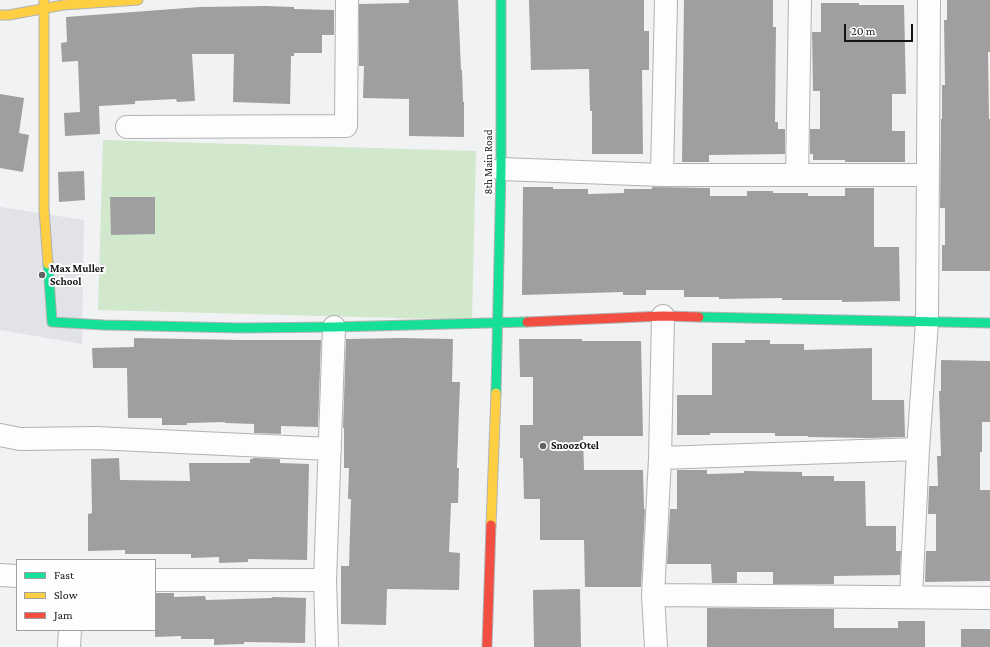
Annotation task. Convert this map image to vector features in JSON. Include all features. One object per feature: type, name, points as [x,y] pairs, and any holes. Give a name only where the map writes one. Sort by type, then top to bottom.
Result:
[{"type":"street","points":[[0,15],[9,15],[44,4],[138,0]]},
{"type":"street","points":[[127,127],[346,126],[347,0]]},
{"type":"street","name":"8th Main Road","points":[[487,647],[498,323],[501,169],[500,0]]},
{"type":"street","points":[[662,175],[666,0]]},
{"type":"street","points":[[797,174],[800,0]]},
{"type":"street","points":[[911,597],[918,449],[927,322],[929,0]]},
{"type":"street","points":[[44,4],[44,209],[52,322],[241,328],[498,323],[662,316],[990,323]]},
{"type":"street","points":[[501,169],[662,175],[927,175]]},
{"type":"street","points":[[656,647],[653,595],[660,458],[662,316]]},
{"type":"street","points":[[327,647],[325,580],[334,327]]},
{"type":"street","points":[[0,435],[20,438],[95,438],[330,450]]},
{"type":"street","points":[[660,458],[918,449]]},
{"type":"street","points":[[0,574],[16,576]]},
{"type":"street","points":[[156,580],[325,580]]},
{"type":"street","points":[[653,595],[990,598]]},
{"type":"street","points":[[69,647],[70,631]]},
{"type":"shaded area","name":"Max Muller School","points":[[0,207],[84,220],[82,344],[0,330]]},
{"type":"green space","points":[[103,140],[476,151],[472,320],[98,310]]},
{"type":"building","points":[[409,0],[458,0],[464,102],[464,137],[409,136],[409,99],[363,98],[364,66],[359,66],[359,4],[409,3]]},
{"type":"building","points":[[529,0],[644,0],[644,31],[649,31],[649,70],[642,70],[643,154],[592,154],[592,111],[590,111],[589,69],[531,70]]},
{"type":"building","points":[[684,0],[773,0],[773,27],[776,27],[775,122],[778,122],[778,129],[785,129],[785,154],[709,155],[709,162],[682,162]]},
{"type":"building","points":[[947,0],[990,0],[990,52],[988,52],[990,119],[990,271],[942,271],[942,245],[945,245],[945,208],[940,208],[941,119],[942,85],[945,85],[944,20],[947,20]]},
{"type":"building","points":[[821,3],[904,5],[906,94],[892,94],[892,131],[905,131],[905,162],[845,162],[845,160],[813,160],[813,154],[810,154],[810,129],[820,129],[820,91],[813,91],[812,32],[821,32]]},
{"type":"building","points":[[200,7],[294,7],[294,9],[334,10],[334,35],[322,35],[322,53],[294,53],[294,56],[291,56],[290,104],[233,102],[234,54],[192,54],[195,101],[177,102],[176,99],[135,101],[135,104],[99,106],[100,134],[65,136],[64,113],[80,112],[78,61],[62,62],[61,43],[67,42],[66,17]]},
{"type":"building","points":[[0,94],[24,98],[19,133],[29,135],[23,172],[0,168]]},
{"type":"building","points":[[84,171],[85,200],[59,202],[58,172]]},
{"type":"building","points":[[523,187],[588,189],[588,194],[624,193],[624,189],[652,189],[652,187],[710,188],[710,196],[747,196],[747,191],[773,191],[773,193],[808,193],[808,196],[845,196],[845,188],[874,188],[874,247],[899,247],[900,301],[842,302],[842,300],[782,300],[782,298],[719,299],[719,297],[684,297],[684,290],[646,290],[646,295],[623,295],[623,292],[522,295]]},
{"type":"building","points":[[110,197],[155,197],[155,234],[111,235]]},
{"type":"building","points":[[134,338],[321,340],[318,427],[281,426],[281,434],[254,433],[254,424],[225,422],[162,425],[162,418],[128,418],[127,368],[93,368],[92,348],[134,347]]},
{"type":"building","points":[[346,339],[453,339],[452,382],[460,382],[457,468],[459,468],[458,503],[451,503],[449,552],[460,553],[459,590],[387,589],[386,625],[341,624],[341,566],[349,566],[351,499],[348,499],[349,468],[344,468],[343,428]]},
{"type":"building","points":[[519,339],[641,341],[643,436],[583,436],[584,470],[643,470],[645,509],[641,587],[585,587],[584,540],[540,540],[540,499],[524,499],[523,458],[520,458],[520,425],[533,425],[533,377],[520,377]]},
{"type":"building","points":[[745,340],[770,340],[770,344],[804,344],[804,350],[872,348],[872,400],[904,400],[905,437],[868,438],[775,436],[775,433],[710,433],[710,435],[677,435],[677,395],[712,395],[712,343],[745,343]]},
{"type":"building","points":[[941,360],[990,361],[990,422],[982,422],[980,490],[990,490],[990,581],[925,582],[926,551],[936,551],[936,514],[928,514],[928,512],[929,486],[938,486],[937,456],[941,456],[939,391],[941,391]]},
{"type":"building","points":[[119,458],[120,480],[190,481],[189,463],[250,463],[250,459],[253,458],[280,459],[280,463],[309,464],[307,560],[248,559],[248,562],[219,563],[219,557],[191,558],[191,554],[125,554],[125,550],[88,551],[88,514],[92,513],[91,459]]},
{"type":"building","points":[[677,470],[707,470],[707,474],[744,473],[744,471],[802,472],[802,476],[834,476],[834,481],[865,481],[866,526],[896,526],[896,551],[901,551],[900,575],[834,576],[834,584],[773,584],[773,572],[737,572],[737,583],[712,583],[711,564],[667,564],[670,509],[677,509]]},
{"type":"building","points":[[580,589],[581,647],[534,647],[533,590]]},
{"type":"building","points":[[156,593],[174,593],[174,597],[205,596],[206,600],[272,597],[306,598],[305,643],[244,642],[244,644],[214,645],[214,639],[181,639],[181,636],[155,637]]},
{"type":"building","points":[[707,608],[834,609],[834,628],[898,628],[898,621],[925,621],[925,647],[707,647]]},
{"type":"building","points":[[961,629],[990,629],[990,647],[961,647]]},
{"type":"traffic: fast","points":[[496,393],[501,169],[501,0]]},
{"type":"traffic: fast","points":[[48,264],[52,322],[104,325],[241,328],[527,322]]},
{"type":"traffic: fast","points":[[699,317],[990,323]]},
{"type":"traffic: slow","points":[[44,0],[44,209],[48,264]]},
{"type":"traffic: slow","points":[[0,15],[9,15],[63,5],[138,0]]},
{"type":"traffic: slow","points":[[491,525],[496,393]]},
{"type":"traffic: jam","points":[[527,322],[663,316],[699,317]]},
{"type":"traffic: jam","points":[[487,647],[491,525]]},
{"type":"place","name":"Max Muller School","points":[[42,275]]},
{"type":"place","name":"SnoozOtel","points":[[543,446]]}]
